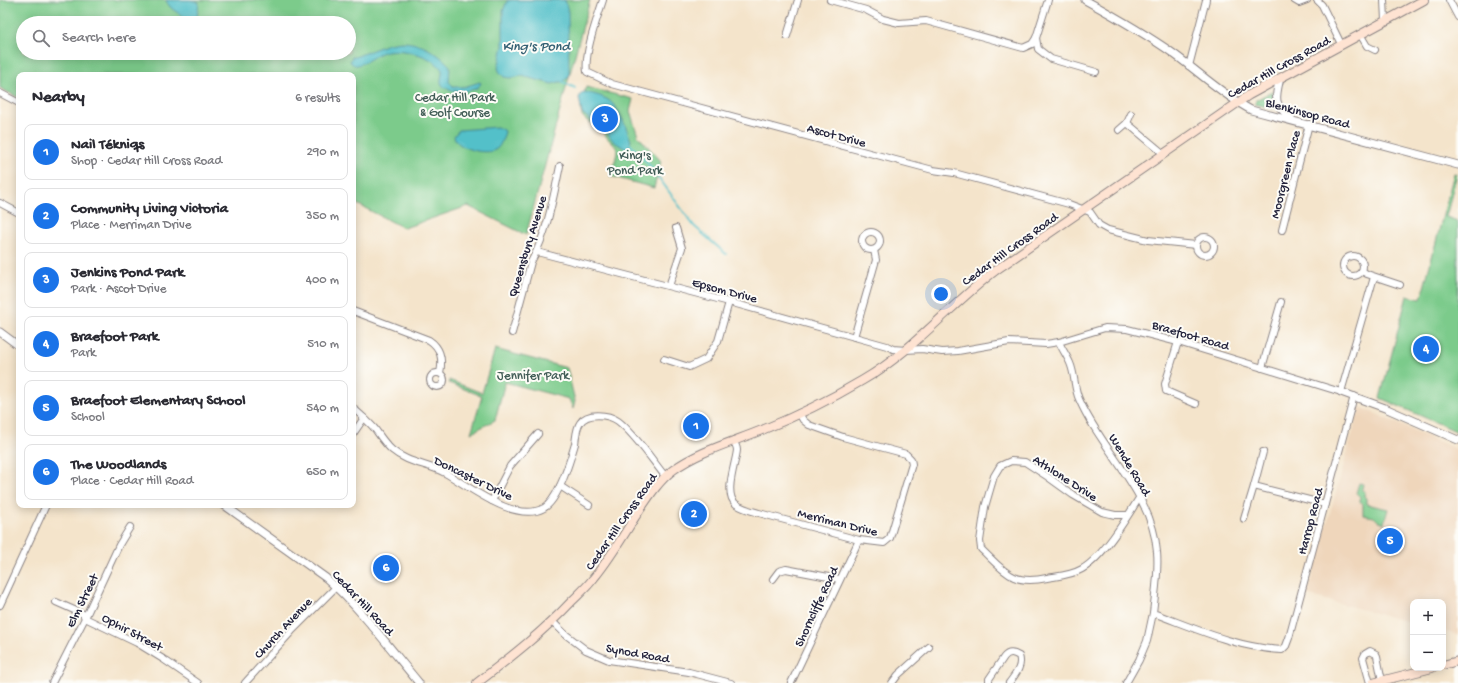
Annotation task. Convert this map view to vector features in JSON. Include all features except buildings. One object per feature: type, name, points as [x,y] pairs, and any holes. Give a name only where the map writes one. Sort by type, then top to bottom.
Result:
[{"type":"main road","name":"Cedar Hill Cross Road","points":[[477,683],[553,622],[593,580],[615,550],[652,491],[665,476],[690,459],[799,413],[863,380],[879,370],[906,350],[980,282],[1237,102],[1424,0]]},
{"type":"main road","points":[[1446,664],[1458,661]]},
{"type":"main road","points":[[1371,683],[1420,671]]},
{"type":"street","name":"Ascot Drive","points":[[603,0],[593,33],[586,66],[587,72],[612,84],[926,168],[969,177],[1084,209]]},
{"type":"street","points":[[787,36],[798,0]]},
{"type":"street","points":[[830,0],[866,10],[888,20],[899,22],[926,21],[1023,48],[1032,44],[1036,38],[1048,0]]},
{"type":"street","name":"Blenkinsop Road","points":[[1085,0],[1129,24],[1237,102],[1251,110],[1309,124],[1458,165]]},
{"type":"street","points":[[1189,66],[1206,0]]},
{"type":"street","points":[[1294,0],[1299,2],[1307,0]]},
{"type":"street","points":[[1317,0],[1322,5],[1341,44]]},
{"type":"street","points":[[1384,0],[1385,20]]},
{"type":"street","points":[[1449,0],[1458,17]]},
{"type":"street","points":[[1360,34],[1367,46],[1375,50]]},
{"type":"street","points":[[1036,38],[1038,49],[1051,59],[1096,72]]},
{"type":"street","points":[[1280,78],[1276,92],[1277,103],[1280,109],[1295,121]]},
{"type":"street","points":[[0,94],[16,102]]},
{"type":"street","points":[[1119,130],[1127,123],[1131,114]]},
{"type":"street","points":[[1127,123],[1164,154]]},
{"type":"street","name":"Moorgreen Place","points":[[1282,230],[1309,124]]},
{"type":"street","name":"Queensbury Avenue","points":[[512,333],[531,262],[537,252],[552,204],[560,166]]},
{"type":"street","points":[[0,203],[16,211]]},
{"type":"street","points":[[1084,209],[1090,212],[1099,225],[1108,230],[1148,240],[1196,245]]},
{"type":"street","points":[[669,286],[682,248],[676,228]]},
{"type":"street","points":[[854,337],[876,260],[874,250]]},
{"type":"street","name":"Epsom Drive","points":[[537,252],[729,302],[887,346],[893,349],[906,350]]},
{"type":"street","points":[[1362,271],[1374,277],[1400,285]]},
{"type":"street","points":[[1341,392],[1374,277]]},
{"type":"street","points":[[664,359],[689,367],[706,359],[718,341],[729,302]]},
{"type":"street","points":[[1262,368],[1281,302]]},
{"type":"street","points":[[356,312],[429,340],[435,344],[441,356],[442,365],[440,374]]},
{"type":"street","name":"Braefoot Road","points":[[906,350],[922,349],[942,352],[958,351],[1009,342],[1046,344],[1058,342],[1097,330],[1115,328],[1127,329],[1178,342],[1354,396],[1458,440]]},
{"type":"street","points":[[0,332],[16,344]]},
{"type":"street","name":"Wende Road","points":[[1058,342],[1071,364],[1078,398],[1117,462],[1130,479],[1151,522],[1158,552],[1152,613]]},
{"type":"street","points":[[1178,342],[1165,384],[1166,392],[1196,404]]},
{"type":"street","name":"Harrop Road","points":[[1152,613],[1219,638],[1266,649],[1282,650],[1289,638],[1298,610],[1354,396]]},
{"type":"street","name":"Doncaster Drive","points":[[356,411],[393,450],[413,461],[445,473],[492,501],[516,510],[535,511],[544,508],[556,496],[560,486]]},
{"type":"street","name":"Merriman Drive","points":[[734,441],[737,448],[731,488],[732,499],[736,504],[759,513],[859,540],[884,543],[890,538],[912,464],[911,459],[906,454],[843,437],[809,425],[803,420],[799,413]]},
{"type":"street","points":[[589,505],[560,486],[575,444],[579,424],[582,420],[594,416],[609,416],[617,420],[624,426],[665,476]]},
{"type":"street","points":[[356,430],[364,418]]},
{"type":"street","points":[[492,501],[510,466],[538,434]]},
{"type":"street","points":[[1244,519],[1263,452]]},
{"type":"street","name":"Athlone Drive","points":[[1128,515],[1115,515],[1102,512],[1073,495],[1025,462],[1011,461],[1000,466],[994,476],[985,507],[980,541],[981,549],[1014,577],[1022,579],[1041,579],[1068,574],[1082,569],[1091,562],[1104,548],[1128,515],[1139,498]]},
{"type":"street","points":[[1254,486],[1325,504]]},
{"type":"street","points":[[0,605],[45,508]]},
{"type":"street","name":"Cedar Hill Road","points":[[228,508],[326,578],[336,587],[419,683]]},
{"type":"street","name":"Elm Street","points":[[52,683],[85,618],[119,545],[130,527]]},
{"type":"street","name":"Shorncliffe Road","points":[[791,683],[839,579],[859,540]]},
{"type":"street","points":[[773,579],[779,571],[786,569],[839,579]]},
{"type":"street","name":"Church Avenue","points":[[245,683],[292,631],[336,587]]},
{"type":"street","name":"Ophir Street","points":[[56,602],[137,643],[198,683]]},
{"type":"street","points":[[1126,683],[1139,660],[1147,641],[1152,613]]},
{"type":"street","name":"Synod Road","points":[[553,622],[565,634],[586,650],[609,660],[683,671],[730,683]]},
{"type":"street","points":[[892,683],[898,675],[929,647]]},
{"type":"street","points":[[1371,683],[1363,658],[1368,652],[1374,652],[1377,656],[1382,681]]},
{"type":"street","points":[[989,683],[989,679],[1004,657],[1007,654],[1012,653],[1019,656],[1021,662],[1009,683]]},
{"type":"shaded area","points":[[1360,407],[1458,450],[1458,635],[1446,632],[1446,599],[1410,599],[1410,622],[1307,595]]},
{"type":"green space","name":"Cedar Hill Park & Golf Course","points":[[0,0],[590,0],[526,235],[468,206],[404,228],[356,204],[356,72],[16,72],[16,96],[0,88]]},
{"type":"green space","name":"King's Pond Park","points":[[586,87],[633,99],[630,111],[638,136],[661,161],[654,188],[610,176],[617,150],[604,133],[603,129],[586,120],[582,116],[581,102]]},
{"type":"green space","points":[[1273,92],[1275,109],[1255,104],[1256,100]]},
{"type":"green space","points":[[1454,173],[1457,174],[1446,217],[1458,221],[1458,432],[1380,398],[1407,296],[1421,299]]},
{"type":"green space","name":"Jennifer Park","points":[[495,349],[567,368],[575,401],[573,409],[569,399],[505,382],[495,420],[471,433],[482,396],[449,383],[449,380],[482,393]]},
{"type":"green space","points":[[1359,483],[1363,484],[1362,490],[1365,491],[1364,496],[1366,498],[1366,504],[1388,509],[1384,523],[1379,522],[1374,517],[1363,515],[1363,504],[1359,501],[1360,497],[1356,493]]},
{"type":"water","points":[[166,0],[190,0],[199,2],[197,16],[184,16],[168,4]]},
{"type":"water","name":"King's Pond","points":[[565,0],[568,11],[569,76],[563,82],[552,84],[522,76],[510,78],[504,77],[500,73],[498,68],[503,46],[503,11],[507,1]]},
{"type":"water","points":[[408,42],[434,52],[450,66],[449,82],[454,87],[464,87],[480,82],[481,83],[475,89],[463,91],[446,88],[441,83],[442,70],[438,65],[424,56],[407,52],[383,52],[358,65],[350,62],[351,60],[356,60],[356,57],[388,44]]},
{"type":"water","points":[[585,92],[605,98],[614,105],[623,120],[631,141],[628,148],[624,148],[613,141],[601,124],[592,121],[582,113],[579,98],[581,93]]},
{"type":"water","points":[[497,127],[505,131],[502,141],[495,150],[485,152],[472,150],[456,141],[454,136],[459,130]]},
{"type":"waterway","points":[[563,82],[575,88]]},
{"type":"waterway","points":[[630,144],[651,167],[694,226],[726,254]]},
{"type":"place","name":"Jenkins Pond Park","points":[[605,119]]},
{"type":"place","name":"Braefoot Park","points":[[1426,349]]},
{"type":"place","name":"Nail Tékniqs","points":[[696,426]]},
{"type":"place","name":"Community Living Victoria","points":[[694,514]]},
{"type":"place","name":"Braefoot Elementary School","points":[[1390,541]]},
{"type":"place","name":"The Woodlands","points":[[386,568]]}]
